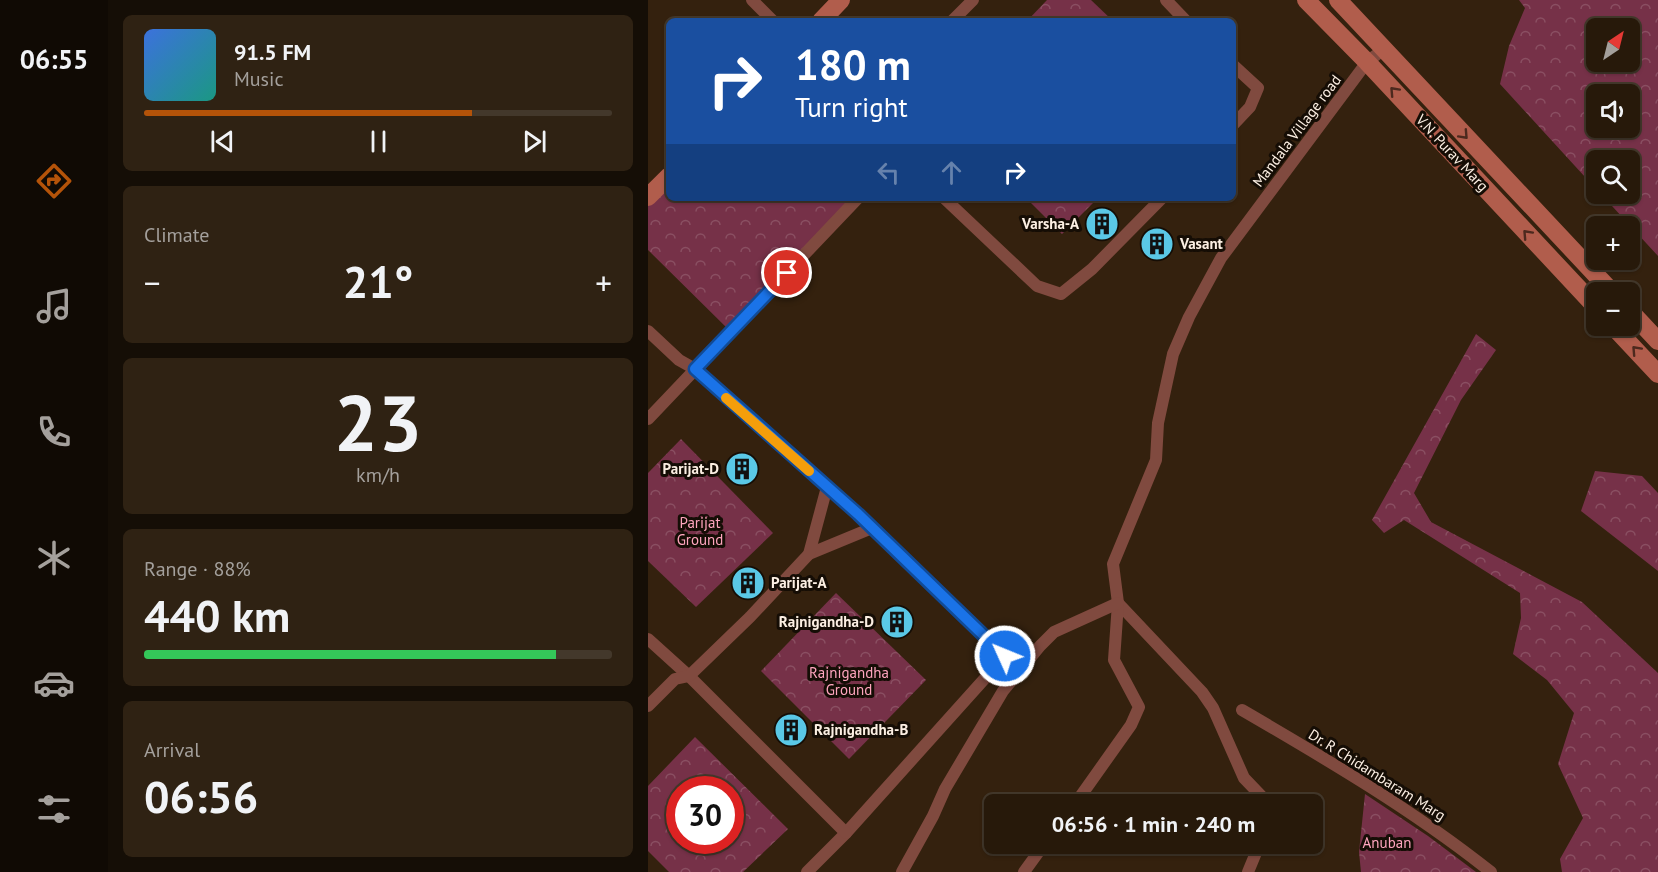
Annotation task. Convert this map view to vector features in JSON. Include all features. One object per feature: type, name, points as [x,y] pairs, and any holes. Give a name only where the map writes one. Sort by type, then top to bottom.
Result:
[{"type":"street","points":[[752,0],[770,18]]},
{"type":"street","points":[[824,18],[841,0]]},
{"type":"street","points":[[955,18],[973,0]]},
{"type":"street","points":[[1166,0],[1183,18]]},
{"type":"street","name":"V.N. Purav Marg","points":[[1306,0],[1586,296]]},
{"type":"street","name":"V.N. Purav Marg","points":[[1338,0],[1602,282]]},
{"type":"street","name":"Mandala Village road","points":[[1082,794],[1131,724],[1139,707],[1114,660],[1118,603],[1113,564],[1156,460],[1158,423],[1173,354],[1189,317],[1221,258],[1367,62],[1384,49]]},
{"type":"street","points":[[1236,68],[1258,88],[1250,107],[1236,122]]},
{"type":"street","points":[[648,197],[666,179]]},
{"type":"street","points":[[648,419],[855,201]]},
{"type":"street","points":[[947,201],[1038,286],[1061,294],[1092,269],[1159,201]]},
{"type":"street","points":[[1552,260],[1567,245]]},
{"type":"street","points":[[1640,322],[1658,341]]},
{"type":"street","points":[[648,332],[679,360],[695,369],[828,487],[1005,656],[846,833],[807,872]]},
{"type":"street","points":[[1622,336],[1658,374]]},
{"type":"street","points":[[809,554],[828,487]]},
{"type":"street","points":[[648,706],[675,679],[688,676],[750,617],[809,554],[872,528]]},
{"type":"street","points":[[902,872],[945,789],[991,710],[1011,682],[1054,632],[1118,603],[1202,692],[1213,708],[1244,778],[1259,794]]},
{"type":"street","points":[[648,639],[846,833]]},
{"type":"street","name":"Dr. R Chidambaram Marg","points":[[1242,710],[1349,772],[1444,835],[1491,872]]},
{"type":"street","points":[[1024,872],[1037,854]]},
{"type":"street","points":[[1248,872],[1255,854]]},
{"type":"green space","points":[[1047,0],[1091,0],[1110,18],[1030,18]]},
{"type":"green space","points":[[1519,0],[1658,0],[1658,256],[1640,236],[1640,216],[1621,216],[1610,204],[1640,204],[1640,150],[1586,150],[1586,178],[1500,84],[1509,46],[1525,8]]},
{"type":"green space","points":[[666,183],[666,201],[850,201],[729,330],[648,250],[648,201]]},
{"type":"green space","points":[[1029,201],[1095,201],[1062,234]]},
{"type":"green space","points":[[1476,334],[1496,350],[1461,400],[1414,493],[1431,522],[1582,602],[1658,673],[1658,872],[1562,872],[1560,859],[1583,818],[1558,764],[1574,713],[1547,680],[1513,654],[1521,618],[1520,593],[1404,520],[1384,533],[1372,520]]},
{"type":"green space","name":"Parijat Ground","points":[[681,439],[773,533],[696,607],[648,561],[648,473]]},
{"type":"green space","points":[[1595,471],[1642,476],[1658,493],[1658,571],[1581,511]]},
{"type":"green space","name":"Rajnigandha Ground","points":[[836,593],[926,680],[849,759],[761,671]]},
{"type":"green space","points":[[695,737],[734,776],[666,776],[666,854],[744,854],[744,785],[788,829],[743,872],[669,872],[648,851],[648,786]]},
{"type":"green space","name":"Anuban","points":[[1365,794],[1428,836],[1476,872],[1361,872],[1359,852]]},
{"type":"slow traffic","points":[[726,398],[809,471]]},
{"type":"place","name":"Varsha-A","points":[[1102,224]]},
{"type":"place","name":"Vasant","points":[[1157,244]]},
{"type":"place","name":"Parijat-D","points":[[742,469]]},
{"type":"place","name":"Parijat-A","points":[[748,583]]},
{"type":"place","name":"Rajnigandha-D","points":[[897,622]]},
{"type":"place","name":"Rajnigandha-B","points":[[791,730]]},
{"type":"route","points":[[787,273],[695,369],[858,514],[1005,656]]}]
